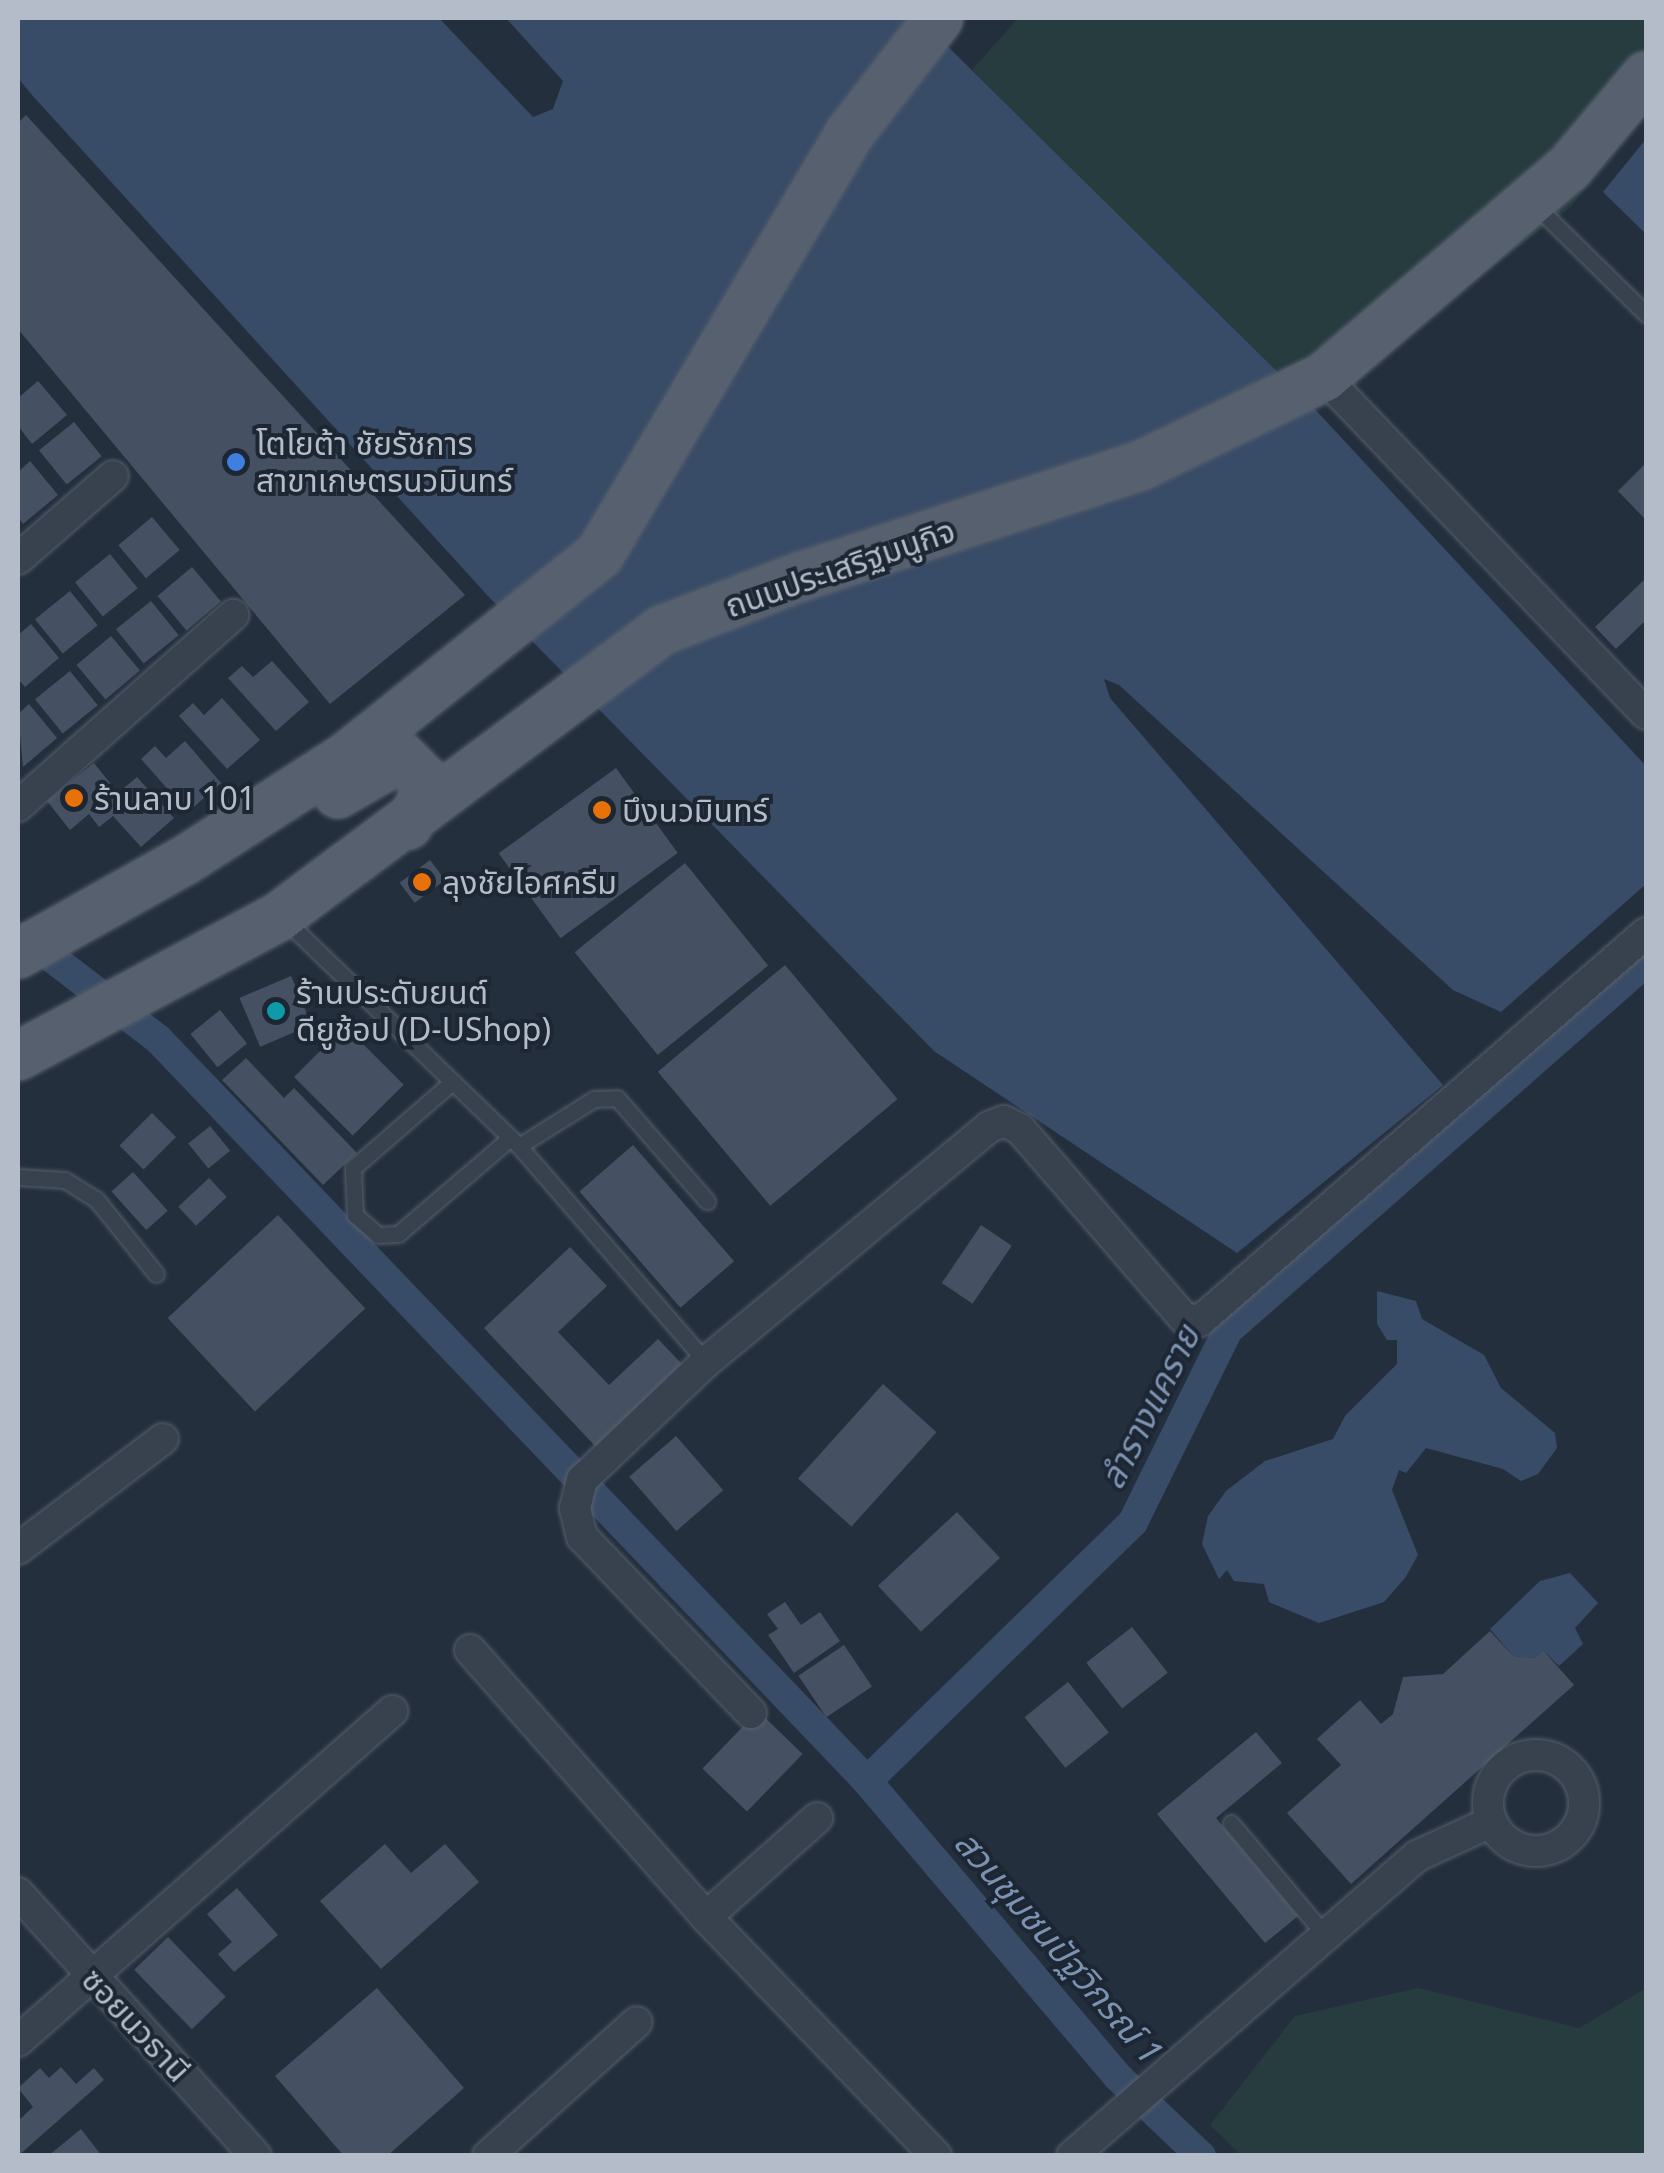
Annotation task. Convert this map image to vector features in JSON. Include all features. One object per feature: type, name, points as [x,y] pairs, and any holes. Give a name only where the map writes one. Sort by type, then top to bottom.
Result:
[{"type":"main road","points":[[33,950],[184,862],[346,757],[600,554],[850,134],[939,18]]},
{"type":"main road","name":"ถนนประเสริฐมนูกิจ","points":[[18,1056],[280,916],[550,720],[663,630],[797,578],[1140,466],[1315,379],[1532,202],[1568,168],[1646,76]]},
{"type":"main road","points":[[33,950],[402,757],[424,779],[422,800],[408,825]]},
{"type":"street","points":[[1315,379],[1646,714]]},
{"type":"street","points":[[18,559],[113,476]]},
{"type":"street","points":[[18,806],[233,615]]},
{"type":"street","points":[[751,1712],[582,1537],[575,1508],[580,1487],[706,1362],[989,1127],[1004,1122],[1020,1129],[1184,1318],[1200,1321],[1646,933]]},
{"type":"street","points":[[18,1549],[163,1438]]},
{"type":"street","points":[[470,1650],[706,1917],[936,2156]]},
{"type":"street","points":[[18,2042],[392,1711]]},
{"type":"street","points":[[706,1917],[817,1818]]},
{"type":"street","points":[[1072,2156],[1417,1856],[1491,1822]]},
{"type":"street","name":"ซอยนวธานี","points":[[18,1893],[256,2156]]},
{"type":"street","points":[[488,2156],[637,2022]]},
{"type":"lane","points":[[1532,202],[1646,314]]},
{"type":"lane","points":[[280,916],[515,1142],[706,1362]]},
{"type":"lane","points":[[452,1082],[354,1168],[354,1215],[378,1235],[398,1234],[515,1142],[594,1099],[617,1098],[707,1201]]},
{"type":"lane","points":[[18,1177],[65,1180],[96,1200],[156,1274]]},
{"type":"lane","points":[[1231,1823],[1325,1936]]},
{"type":"green space","points":[[1018,18],[1646,18],[1646,108],[1571,207],[1311,405],[972,70]]},
{"type":"green space","points":[[1418,1988],[1579,2028],[1646,1988],[1646,2155],[1241,2155],[1210,2125],[1295,2016]]},
{"type":"water","points":[[18,18],[439,18],[533,117],[553,109],[563,81],[506,18],[919,18],[1311,405],[1646,766],[1646,884],[1501,1012],[1453,990],[1119,685],[1104,679],[1110,698],[1443,1085],[1237,1253],[934,1051],[488,596],[32,95],[18,78]]},
{"type":"water","points":[[1646,139],[1646,234],[1603,192]]},
{"type":"water","points":[[1377,1291],[1416,1301],[1422,1319],[1484,1355],[1501,1388],[1555,1433],[1557,1448],[1538,1474],[1521,1481],[1503,1469],[1426,1448],[1406,1473],[1399,1470],[1392,1490],[1418,1555],[1405,1578],[1384,1602],[1319,1623],[1269,1602],[1264,1584],[1234,1581],[1227,1570],[1219,1579],[1202,1544],[1208,1516],[1226,1491],[1265,1461],[1333,1439],[1345,1416],[1397,1364],[1397,1340],[1387,1340],[1377,1324]]},
{"type":"water","points":[[1570,1573],[1598,1603],[1575,1628],[1583,1644],[1559,1666],[1543,1650],[1534,1658],[1513,1656],[1490,1629],[1540,1581]]},
{"type":"building","name":"โตโยต้า ชัยรัชการ สาขาเกษตรนวมินทร์","points":[[26,115],[465,595],[330,704],[18,329],[18,123]]},
{"type":"building","points":[[38,381],[67,415],[32,444],[18,426],[18,398]]},
{"type":"building","points":[[74,422],[102,456],[67,485],[39,450]]},
{"type":"building","points":[[30,461],[58,495],[23,524],[18,517],[18,472]]},
{"type":"building","points":[[1646,463],[1646,520],[1618,491]]},
{"type":"building","points":[[152,517],[180,550],[146,578],[118,545]]},
{"type":"building","points":[[110,554],[138,588],[103,617],[75,582]]},
{"type":"building","points":[[192,567],[221,601],[186,630],[158,596]]},
{"type":"building","points":[[1646,578],[1646,620],[1616,649],[1595,627]]},
{"type":"building","points":[[70,591],[98,625],[63,654],[35,619]]},
{"type":"building","points":[[151,601],[179,635],[144,664],[116,629]]},
{"type":"building","points":[[31,624],[59,658],[25,687],[18,679],[18,635]]},
{"type":"building","points":[[111,636],[140,670],[105,699],[77,665]]},
{"type":"building","points":[[272,661],[309,702],[276,731],[228,678],[242,666],[253,677]]},
{"type":"building","points":[[70,671],[98,705],[63,734],[35,699]]},
{"type":"building","points":[[222,698],[260,740],[227,769],[179,716],[193,703],[204,715]]},
{"type":"building","points":[[29,704],[57,738],[23,767],[18,714]]},
{"type":"building","points":[[185,741],[221,783],[188,812],[141,759],[155,746],[166,758]]},
{"type":"building","points":[[94,763],[118,793],[137,777],[174,818],[141,847],[113,816],[99,827],[89,814],[70,830],[47,801]]},
{"type":"building","name":"บึงนวมินทร์","points":[[616,768],[678,853],[560,938],[499,853]]},
{"type":"building","name":"ลุงชัยไอศครีม","points":[[430,860],[445,880],[415,903],[400,883]]},
{"type":"building","points":[[685,863],[768,966],[658,1055],[575,952]]},
{"type":"building","points":[[785,965],[897,1099],[770,1206],[658,1072]]},
{"type":"building","name":"ร้านประดับยนต์ ดียูช้อป (D-UShop)","points":[[291,976],[312,1025],[260,1047],[239,998]]},
{"type":"building","points":[[220,1010],[247,1043],[218,1067],[190,1034]]},
{"type":"building","points":[[345,1026],[404,1085],[353,1136],[294,1077]]},
{"type":"building","points":[[246,1058],[284,1098],[294,1088],[357,1153],[323,1185],[222,1080]]},
{"type":"building","points":[[152,1113],[176,1137],[144,1170],[119,1146]]},
{"type":"building","points":[[210,1126],[230,1151],[208,1168],[188,1144]]},
{"type":"building","points":[[633,1145],[734,1261],[680,1308],[579,1192]]},
{"type":"building","points":[[133,1172],[168,1211],[146,1230],[111,1191]]},
{"type":"building","points":[[209,1178],[227,1197],[196,1226],[178,1207]]},
{"type":"building","points":[[278,1215],[365,1309],[255,1412],[168,1318]]},
{"type":"building","points":[[981,1225],[1012,1246],[973,1304],[942,1283]]},
{"type":"building","points":[[570,1247],[607,1286],[558,1332],[609,1385],[658,1339],[683,1365],[596,1447],[484,1328]]},
{"type":"building","points":[[883,1384],[937,1432],[852,1527],[798,1478]]},
{"type":"building","points":[[676,1436],[723,1490],[676,1531],[629,1477]]},
{"type":"building","points":[[957,1512],[1000,1558],[921,1632],[878,1586]]},
{"type":"building","points":[[785,1602],[801,1625],[820,1612],[840,1641],[794,1673],[768,1635],[778,1629],[767,1614]]},
{"type":"building","points":[[1132,1627],[1168,1673],[1122,1708],[1086,1663]]},
{"type":"building","points":[[1490,1631],[1513,1656],[1534,1658],[1543,1650],[1574,1685],[1351,1884],[1287,1813],[1341,1765],[1317,1739],[1360,1700],[1381,1724],[1393,1714],[1403,1677],[1443,1674]]},
{"type":"building","points":[[844,1645],[872,1686],[826,1717],[798,1676]]},
{"type":"building","points":[[1068,1682],[1109,1733],[1065,1768],[1024,1717]]},
{"type":"building","points":[[758,1711],[803,1754],[747,1812],[702,1769]]},
{"type":"building","points":[[1256,1732],[1282,1763],[1216,1818],[1298,1916],[1265,1943],[1157,1814]]},
{"type":"building","points":[[385,1844],[411,1873],[445,1844],[479,1882],[381,1969],[320,1901]]},
{"type":"building","points":[[237,1888],[278,1935],[234,1972],[218,1954],[232,1942],[207,1914]]},
{"type":"building","points":[[168,1937],[226,1997],[192,2029],[134,1970]]},
{"type":"building","points":[[377,1988],[464,2088],[387,2156],[344,2156],[275,2076]]},
{"type":"building","points":[[61,2067],[76,2084],[94,2068],[104,2080],[18,2156],[18,2121],[33,2107],[18,2088],[40,2068],[49,2078]]},
{"type":"building","points":[[81,2129],[102,2156],[48,2156]]},
{"type":"waterway","name":"สวนชุมชนปัฐวิกรณ์ 1","points":[[25,937],[159,1040],[867,1781],[1117,2076],[1201,2156]]},
{"type":"waterway","name":"ลำรางแคราย","points":[[867,1781],[1133,1522],[1228,1330],[1646,962]]},
{"type":"place","name":"โตโยต้า ชัยรัชการ สาขาเกษตรนวมินทร์","points":[[236,462]]},
{"type":"place","name":"ร้านลาบ 101","points":[[74,798]]},
{"type":"place","name":"บึงนวมินทร์","points":[[602,810]]},
{"type":"place","name":"ลุงชัยไอศครีม","points":[[422,882]]},
{"type":"place","name":"ร้านประดับยนต์ ดียูช้อป (D-UShop)","points":[[276,1011]]}]
